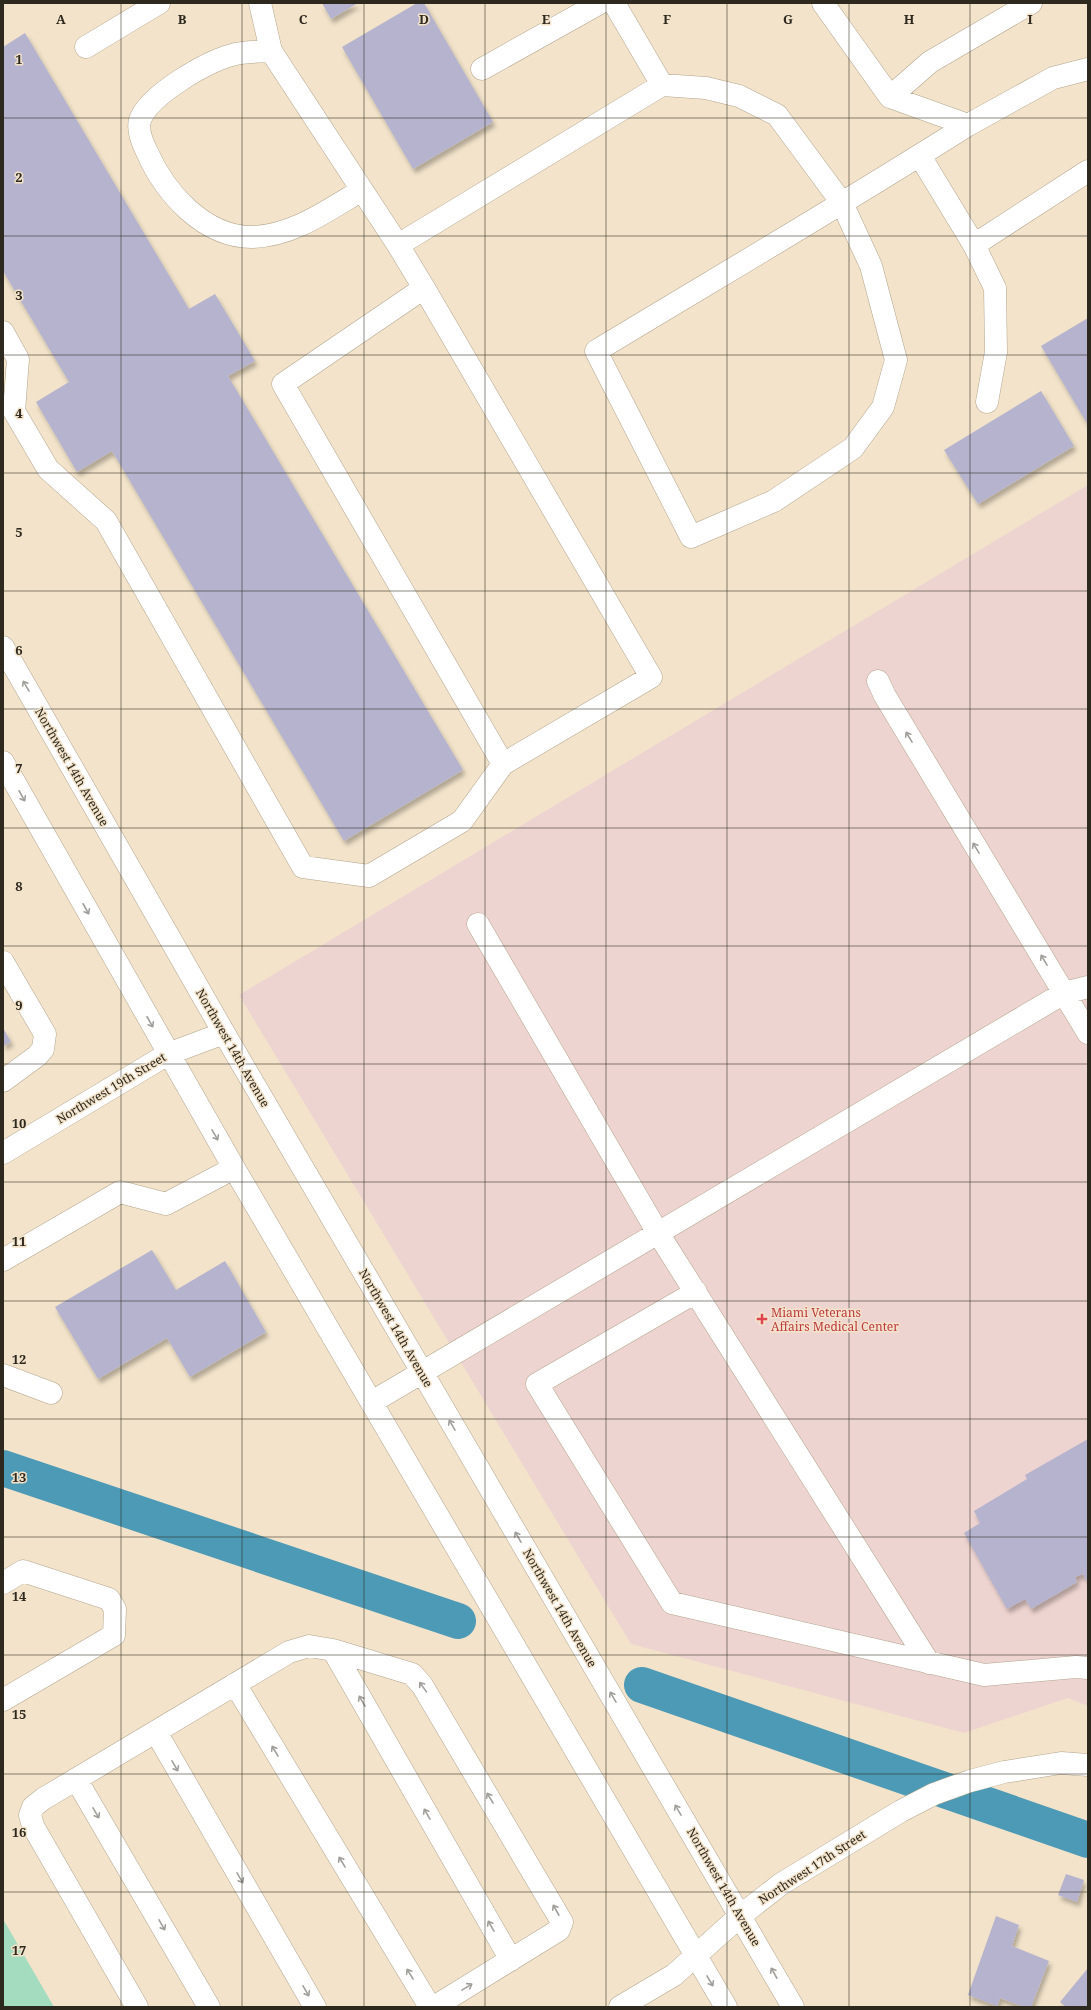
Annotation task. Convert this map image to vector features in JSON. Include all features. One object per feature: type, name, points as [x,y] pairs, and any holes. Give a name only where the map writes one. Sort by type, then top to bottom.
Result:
[{"type":"street","points":[[86,47],[159,3]]},
{"type":"street","points":[[3,332],[18,359],[14,411],[48,469],[106,520],[303,868],[368,876],[462,821],[503,764],[651,677],[398,245],[271,51],[260,3]]},
{"type":"street","points":[[482,69],[600,3]]},
{"type":"street","points":[[614,3],[662,85]]},
{"type":"street","points":[[890,97],[930,62],[1030,3]]},
{"type":"street","points":[[826,4],[890,97],[968,125]]},
{"type":"street","points":[[271,51],[232,55],[193,72],[150,103],[140,121],[142,140],[151,161],[179,202],[203,220],[226,233],[252,237],[281,233],[307,222],[362,190]]},
{"type":"street","points":[[398,245],[662,85],[706,88],[732,94],[778,115],[842,203],[871,266],[896,360],[883,407],[852,448],[780,497],[691,537],[596,351],[842,203],[920,156],[968,125],[1053,78],[1088,69]]},
{"type":"street","points":[[920,156],[974,245],[995,288],[996,352],[986,402]]},
{"type":"street","points":[[974,245],[1088,171]]},
{"type":"street","points":[[424,288],[283,384],[503,764]]},
{"type":"street","name":"Northwest 14th Avenue","points":[[3,647],[224,1034],[793,2007]]},
{"type":"street","points":[[878,681],[885,696],[1088,1033]]},
{"type":"street","points":[[3,762],[234,1168],[726,2007]]},
{"type":"street","points":[[478,924],[658,1233],[929,1663]]},
{"type":"street","points":[[3,962],[45,1034],[43,1049],[37,1056],[3,1081]]},
{"type":"street","points":[[372,1402],[1064,993],[1088,987]]},
{"type":"street","name":"Northwest 19th Street","points":[[3,1153],[168,1054],[224,1034]]},
{"type":"street","points":[[3,1260],[120,1192],[166,1204],[234,1168]]},
{"type":"street","points":[[696,1292],[537,1384],[672,1603],[984,1675],[1076,1667],[1088,1668]]},
{"type":"street","points":[[3,1374],[51,1393]]},
{"type":"street","points":[[3,1583],[23,1571],[109,1599],[115,1609],[114,1635],[3,1700]]},
{"type":"street","points":[[137,2007],[33,1826],[30,1816],[34,1807],[43,1799],[289,1652],[309,1646],[333,1650],[412,1674],[422,1685],[558,1912],[562,1922],[559,1930],[434,2007]]},
{"type":"street","points":[[333,1650],[511,1960]]},
{"type":"street","points":[[235,1684],[430,2007]]},
{"type":"street","points":[[156,1732],[315,2007]]},
{"type":"street","name":"Northwest 17th Street","points":[[620,2007],[674,1975],[740,1916],[781,1884],[895,1814],[934,1794],[970,1781],[1004,1772],[1061,1763],[1088,1765]]},
{"type":"street","points":[[76,1779],[209,2007]]},
{"type":"shaded area","name":"Miami Veterans Affairs Medical Center","points":[[1088,485],[1088,1706],[1068,1698],[964,1733],[631,1644],[239,995]]},
{"type":"green space","points":[[3,1919],[54,2007],[3,2007]]},
{"type":"building","points":[[322,3],[358,3],[331,19]]},
{"type":"building","points":[[417,3],[424,3],[493,122],[413,169],[342,47]]},
{"type":"building","points":[[25,33],[189,309],[215,294],[255,361],[228,376],[463,770],[344,841],[112,451],[77,472],[36,402],[69,382],[3,271],[3,47]]},
{"type":"building","points":[[1088,318],[1088,425],[1041,346]]},
{"type":"building","points":[[1041,391],[1074,446],[978,504],[944,450]]},
{"type":"building","points":[[3,1028],[11,1042],[3,1046]]},
{"type":"building","points":[[152,1250],[176,1290],[225,1261],[266,1332],[190,1377],[167,1338],[98,1379],[55,1307]]},
{"type":"building","points":[[1088,1439],[1088,1583],[1083,1574],[1075,1577],[1077,1582],[1031,1609],[1025,1599],[1007,1609],[964,1533],[980,1523],[974,1511],[1027,1479],[1025,1475]]},
{"type":"building","points":[[1066,1874],[1084,1880],[1077,1902],[1058,1895]]},
{"type":"building","points":[[996,1916],[1019,1925],[1012,1946],[1049,1961],[1031,2007],[1024,2007],[1000,1998],[997,2006],[968,1995]]},
{"type":"building","points":[[1088,1968],[1088,2007],[1066,2007],[1060,2002]]},
{"type":"waterway","points":[[3,1468],[458,1621]]},
{"type":"waterway","points":[[642,1685],[1088,1840]]},
{"type":"place","name":"Miami Veterans Affairs Medical Center","points":[[762,1319]]}]
